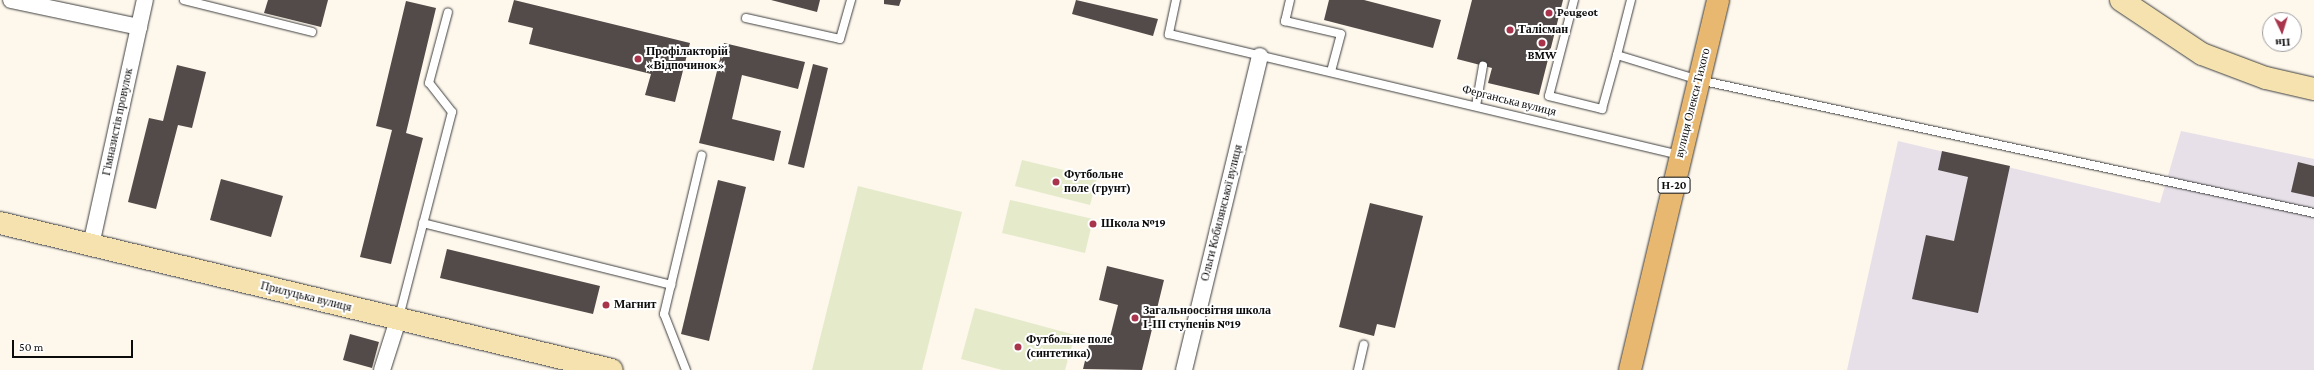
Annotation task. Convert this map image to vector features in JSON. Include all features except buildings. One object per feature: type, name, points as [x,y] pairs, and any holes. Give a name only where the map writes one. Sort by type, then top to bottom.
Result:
[{"type":"main road","name":"вулиця Олекси Тихого","points":[[1630,370],[1718,0]]},
{"type":"street","points":[[11,0],[139,27]]},
{"type":"street","name":"Гімназистів провулок","points":[[91,245],[145,0]]},
{"type":"street","points":[[2121,0],[2202,54],[2266,78],[2314,89]]},
{"type":"street","name":"Ольги Кобилянської вулиця","points":[[1184,370],[1260,56]]},
{"type":"street","name":"Прилуцька вулиця","points":[[0,223],[398,320],[612,370]]},
{"type":"street","points":[[382,370],[398,320]]},
{"type":"lane","points":[[184,0],[312,32]]},
{"type":"lane","points":[[746,18],[840,39],[851,0]]},
{"type":"lane","name":"Ферганська вулиця","points":[[1176,0],[1168,34],[1331,71],[1681,155]]},
{"type":"lane","points":[[1290,0],[1285,21],[1341,34],[1331,71]]},
{"type":"lane","points":[[1574,0],[1550,96],[1602,109],[1631,0]]},
{"type":"lane","points":[[398,320],[452,112],[429,83],[448,12]]},
{"type":"lane","points":[[1617,55],[1699,80],[2314,213]]},
{"type":"lane","points":[[1476,106],[1483,66]]},
{"type":"lane","points":[[686,370],[664,314],[702,156]]},
{"type":"lane","points":[[423,223],[671,285]]},
{"type":"lane","points":[[1358,370],[1364,345]]},
{"type":"shaded area","points":[[2181,131],[2314,159],[2314,370],[1847,370],[1898,141],[2160,203]]},
{"type":"green space","name":"Футбольне поле (грунт)","points":[[1022,160],[1097,178],[1090,205],[1015,186]]},
{"type":"green space","points":[[858,186],[962,212],[922,370],[812,370]]},
{"type":"green space","points":[[1010,200],[1093,219],[1085,253],[1002,233]]},
{"type":"green space","name":"Футбольне поле (синтетика)","points":[[975,308],[1075,335],[1065,370],[1002,370],[961,359]]},
{"type":"place","name":"Peugeot","points":[[1549,13]]},
{"type":"place","name":"Талісман","points":[[1510,30]]},
{"type":"place","name":"BMW","points":[[1542,43]]},
{"type":"place","name":"Профілакторій «Відпочинок»","points":[[638,59]]},
{"type":"place","name":"Футбольне поле (грунт)","points":[[1056,182]]},
{"type":"place","name":"Школа №19","points":[[1093,224]]},
{"type":"place","name":"Магнит","points":[[606,305]]},
{"type":"place","name":"Загальноосвітня школа І-ІІІ ступенів №19","points":[[1135,318]]},
{"type":"place","name":"Футбольне поле (синтетика)","points":[[1018,347]]}]
